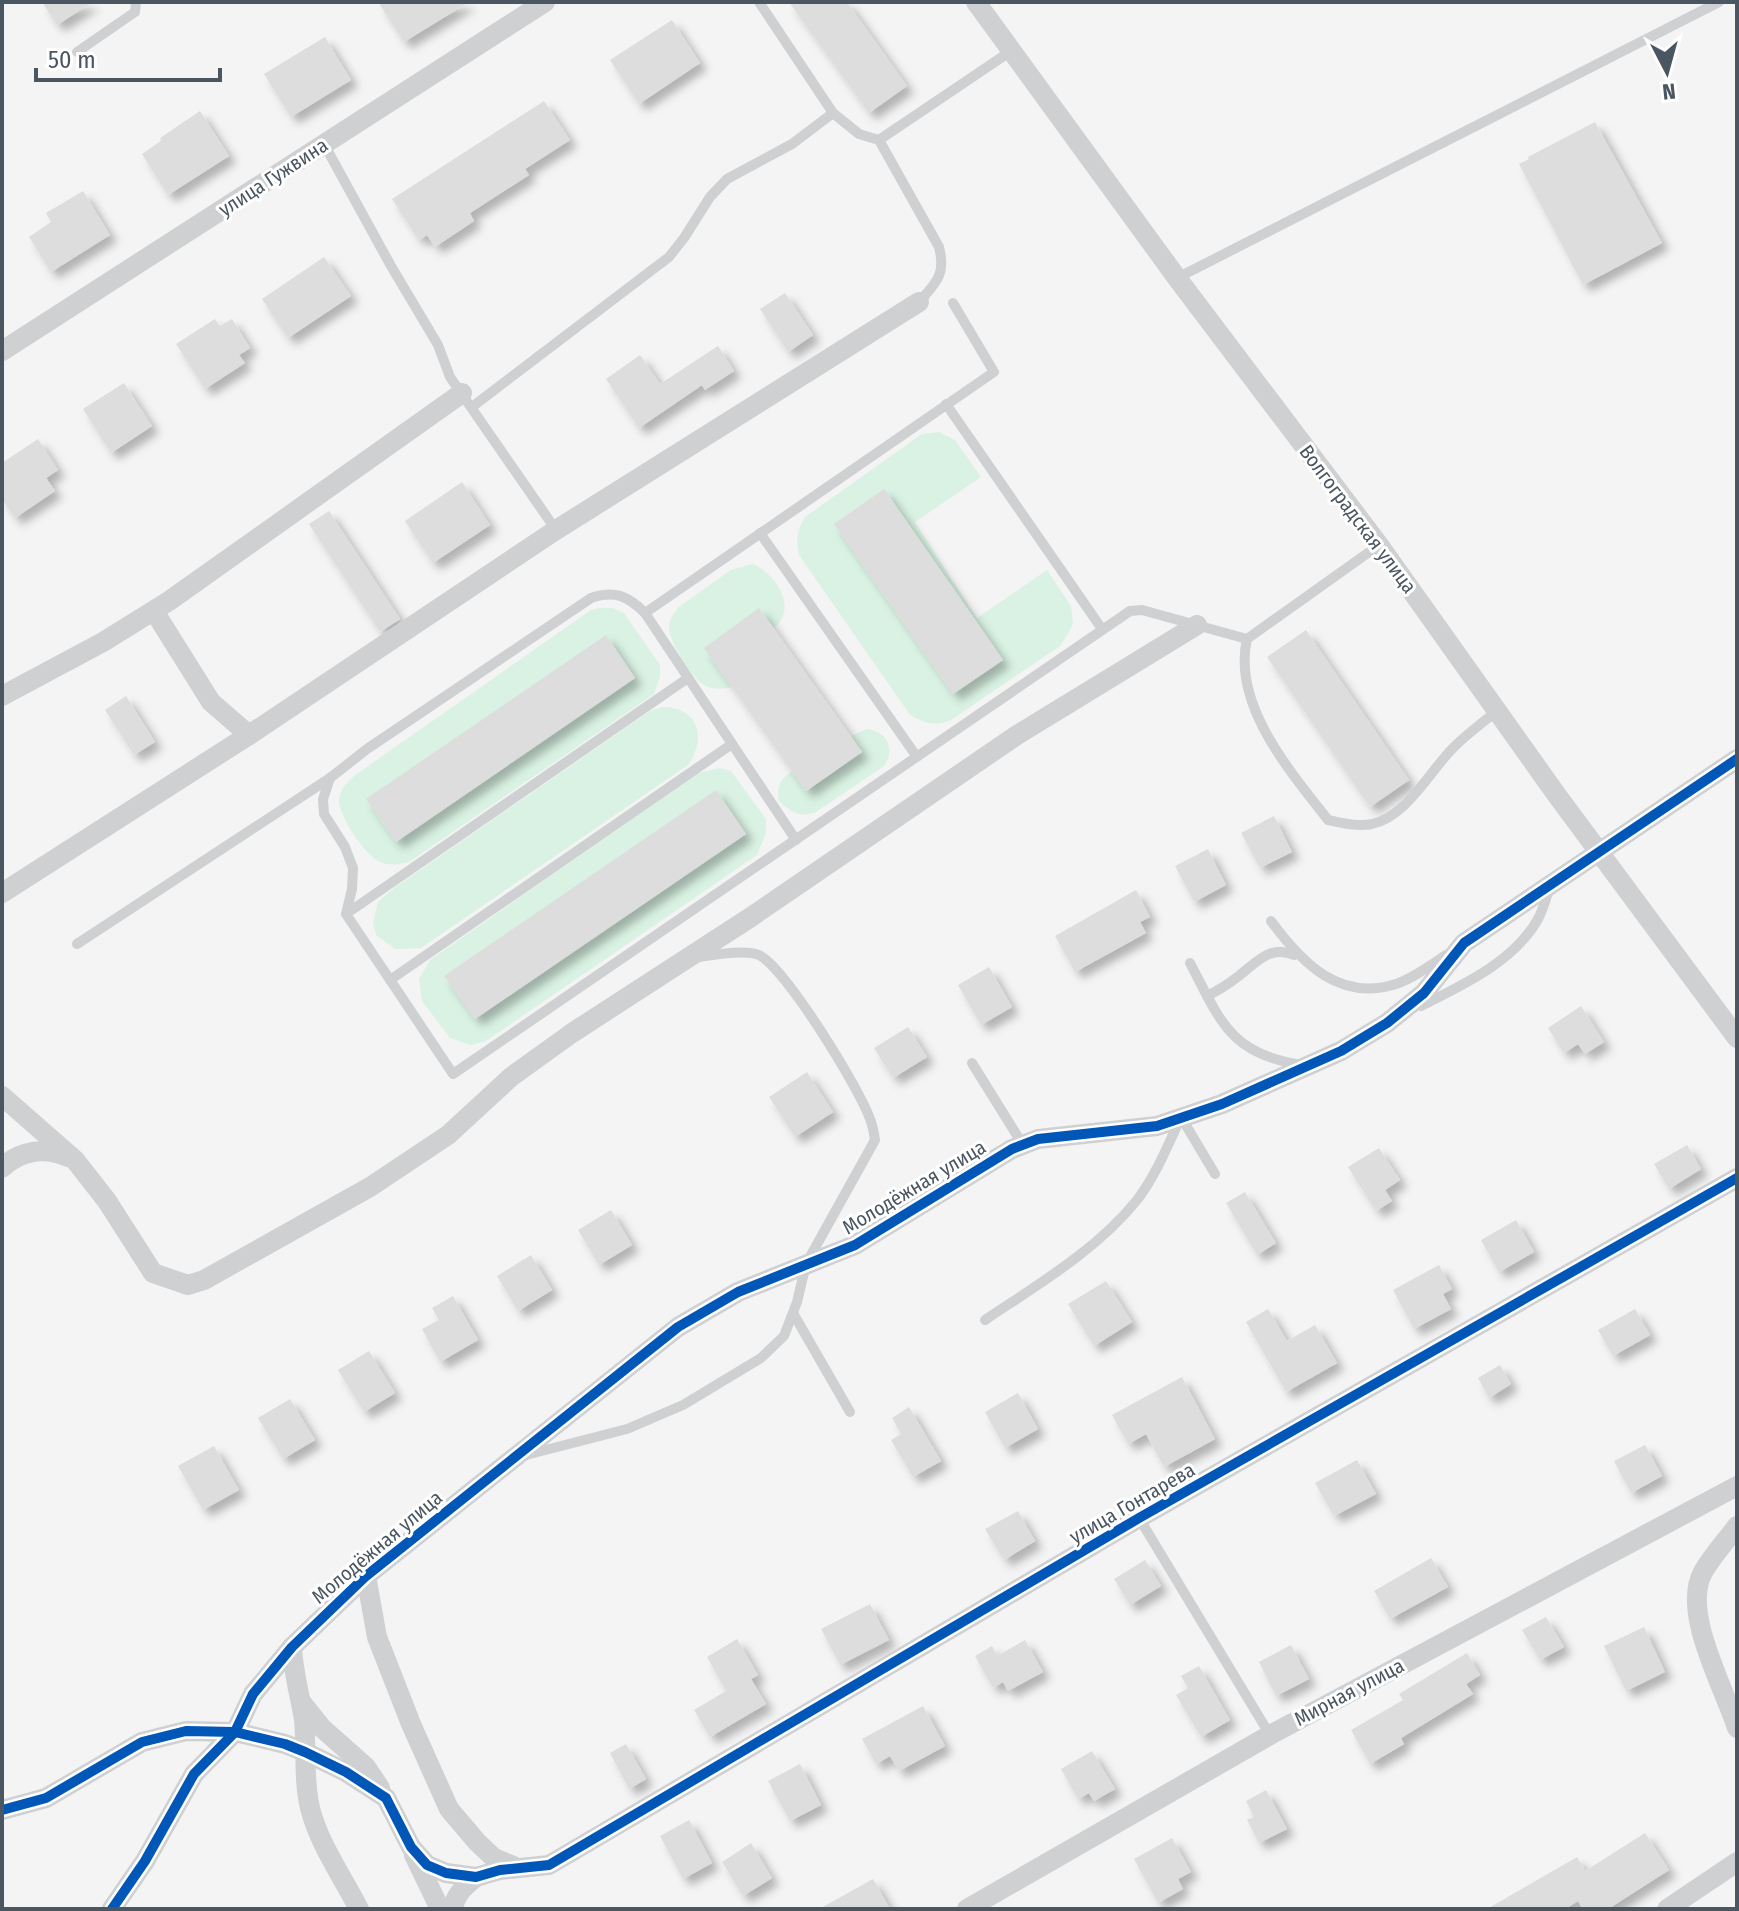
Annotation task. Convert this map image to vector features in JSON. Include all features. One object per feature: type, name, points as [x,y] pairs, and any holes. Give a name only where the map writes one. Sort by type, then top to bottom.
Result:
[{"type":"street","name":"улица Гужвина","points":[[2,351],[545,2]]},
{"type":"street","name":"Волгоградская улица","points":[[976,2],[1177,278],[1379,545],[1737,1038]]},
{"type":"street","points":[[2,893],[249,735],[556,530],[919,302]]},
{"type":"street","points":[[2,696],[154,611],[338,483],[397,437],[467,400]]},
{"type":"street","points":[[154,611],[211,702],[249,735]]},
{"type":"street","points":[[2,1096],[75,1160],[107,1201],[153,1273],[188,1285],[204,1280],[382,1179],[448,1135],[511,1077],[572,1033],[1017,735],[1197,625]]},
{"type":"street","name":"Молодёжная улица","points":[[112,1909],[145,1861],[194,1774],[235,1732],[253,1694],[292,1647],[366,1576],[678,1327],[738,1292],[855,1245],[1012,1149],[1038,1139],[1157,1126],[1222,1104],[1341,1051],[1387,1023],[1424,993],[1464,943],[1737,759]]},
{"type":"street","points":[[2,1168],[10,1160],[41,1151],[54,1151],[75,1160]]},
{"type":"street","name":"улица Гонтарева","points":[[518,1868],[549,1865],[1139,1518],[1737,1178]]},
{"type":"street","name":"Мирная улица","points":[[967,1909],[1270,1735],[1737,1486]]},
{"type":"street","points":[[1737,1526],[1702,1574],[1697,1607],[1706,1647],[1737,1728]]},
{"type":"street","points":[[366,1576],[377,1637],[449,1809],[494,1858],[518,1868]]},
{"type":"street","points":[[292,1647],[293,1676],[301,1701],[310,1809],[325,1847],[359,1909]]},
{"type":"street","points":[[301,1701],[322,1728],[366,1767],[386,1798],[440,1909]]},
{"type":"street","points":[[2,1810],[46,1798],[142,1742],[186,1731],[235,1732],[285,1744],[346,1772],[386,1798]]},
{"type":"street","points":[[411,1847],[427,1865],[446,1873],[476,1877],[518,1868]]},
{"type":"street","points":[[1667,1909],[1737,1862]]},
{"type":"street","points":[[453,1909],[462,1889],[476,1877]]},
{"type":"lane","points":[[77,52],[135,12],[136,2]]},
{"type":"lane","points":[[759,2],[833,113],[859,134],[879,140],[939,247],[943,264],[939,278],[919,302]]},
{"type":"lane","points":[[1177,278],[1719,2]]},
{"type":"lane","points":[[879,140],[1011,51]]},
{"type":"lane","points":[[467,400],[669,257],[710,197],[727,179],[792,144],[833,113]]},
{"type":"lane","points":[[324,144],[438,345],[450,377],[556,530]]},
{"type":"lane","points":[[645,613],[994,372],[953,303]]},
{"type":"lane","points":[[946,404],[1102,629]]},
{"type":"lane","points":[[760,533],[917,757]]},
{"type":"lane","points":[[1379,545],[1247,639],[1243,658],[1265,736],[1328,820],[1351,825],[1371,824],[1386,819],[1413,795],[1451,750],[1497,711]]},
{"type":"lane","points":[[77,944],[330,778],[367,749],[591,598],[607,593],[620,594],[645,613],[796,840]]},
{"type":"lane","points":[[330,778],[323,799],[324,814],[345,847],[353,868],[346,914],[453,1074],[1130,611],[1142,610],[1247,639]]},
{"type":"lane","points":[[346,914],[688,678]]},
{"type":"lane","points":[[390,980],[732,744]]},
{"type":"lane","points":[[1387,1023],[1463,984],[1498,962],[1520,942],[1538,919],[1551,883]]},
{"type":"lane","points":[[1271,921],[1299,957]]},
{"type":"lane","points":[[1207,996],[1270,952],[1284,950],[1325,976],[1352,987],[1375,988],[1399,983],[1464,943]]},
{"type":"lane","points":[[513,1459],[627,1429],[683,1405],[761,1358],[784,1336],[806,1264],[875,1140],[871,1121],[837,1057],[781,974],[758,955],[726,953],[688,958]]},
{"type":"lane","points":[[1190,963],[1221,1022],[1233,1036],[1252,1051],[1275,1061],[1311,1066]]},
{"type":"lane","points":[[972,1063],[1023,1145]]},
{"type":"lane","points":[[1181,1117],[1215,1174]]},
{"type":"lane","points":[[985,1320],[1065,1266],[1136,1201],[1154,1175],[1181,1117]]},
{"type":"lane","points":[[793,1313],[850,1412]]},
{"type":"lane","points":[[1139,1518],[1270,1735]]},
{"type":"green space","points":[[939,432],[955,440],[981,477],[915,522],[977,618],[1047,570],[1071,606],[1073,624],[1060,646],[951,720],[935,724],[910,715],[799,555],[797,540],[805,517],[922,434]]},
{"type":"green space","points":[[753,564],[770,576],[782,593],[784,611],[781,620],[774,628],[759,609],[732,687],[709,687],[695,677],[678,651],[670,634],[671,619],[680,606],[731,570]]},
{"type":"green space","points":[[613,608],[624,613],[660,665],[660,677],[654,694],[409,862],[389,864],[372,857],[352,833],[342,814],[339,798],[346,784],[591,610]]},
{"type":"green space","points":[[662,707],[684,712],[696,726],[697,745],[688,765],[421,948],[395,949],[376,935],[373,923],[378,902],[394,888],[650,711]]},
{"type":"green space","points":[[867,729],[880,733],[888,742],[888,760],[884,766],[816,812],[796,813],[779,801],[779,787],[789,774],[793,771],[807,791],[861,752],[851,736]]},
{"type":"green space","points":[[720,768],[731,771],[766,819],[766,833],[757,855],[486,1041],[471,1045],[450,1038],[422,1001],[419,979],[430,960],[698,773]]},
{"type":"building","points":[[42,2],[93,2],[57,25]]},
{"type":"building","points":[[378,2],[469,2],[404,42]]},
{"type":"building","points":[[789,2],[847,2],[907,86],[869,113]]},
{"type":"building","points":[[672,20],[700,63],[639,104],[610,60]]},
{"type":"building","points":[[325,37],[351,80],[291,117],[264,74]]},
{"type":"building","points":[[544,101],[570,140],[525,169],[529,175],[470,213],[474,221],[435,247],[427,235],[419,240],[392,199]]},
{"type":"building","points":[[200,111],[229,156],[168,195],[142,154]]},
{"type":"building","points":[[1595,122],[1662,243],[1583,285],[1519,164]]},
{"type":"building","points":[[83,191],[110,235],[51,272],[29,237],[51,222],[46,213]]},
{"type":"building","points":[[324,257],[351,296],[288,338],[262,299]]},
{"type":"building","points":[[785,293],[813,335],[788,352],[760,309]]},
{"type":"building","points":[[215,319],[220,326],[232,319],[250,348],[239,355],[245,363],[205,389],[176,344]]},
{"type":"building","points":[[718,346],[734,371],[705,390],[702,385],[639,428],[606,379],[640,355],[660,384]]},
{"type":"building","points":[[124,383],[152,426],[111,453],[83,409]]},
{"type":"building","points":[[38,439],[58,470],[46,478],[55,491],[15,518],[2,499],[2,463]]},
{"type":"building","points":[[462,482],[490,525],[433,563],[405,521]]},
{"type":"building","points":[[884,489],[1003,660],[953,694],[834,524]]},
{"type":"building","points":[[329,511],[400,619],[380,632],[309,524]]},
{"type":"building","points":[[759,608],[862,752],[806,791],[704,648]]},
{"type":"building","points":[[1306,630],[1409,780],[1370,807],[1267,657]]},
{"type":"building","points":[[606,635],[635,678],[396,842],[366,799]]},
{"type":"building","points":[[126,696],[155,742],[134,755],[105,710]]},
{"type":"building","points":[[716,790],[746,834],[475,1019],[444,976]]},
{"type":"building","points":[[1274,816],[1292,852],[1260,868],[1241,833]]},
{"type":"building","points":[[1208,849],[1226,885],[1194,902],[1175,866]]},
{"type":"building","points":[[1136,890],[1150,917],[1140,922],[1146,933],[1075,972],[1055,936]]},
{"type":"building","points":[[989,967],[1012,1007],[981,1025],[958,985]]},
{"type":"building","points":[[1581,1006],[1604,1042],[1585,1054],[1578,1044],[1564,1053],[1548,1028]]},
{"type":"building","points":[[908,1027],[927,1057],[893,1078],[874,1048]]},
{"type":"building","points":[[807,1072],[833,1112],[795,1137],[769,1097]]},
{"type":"building","points":[[1687,1145],[1701,1169],[1669,1189],[1654,1164]]},
{"type":"building","points":[[1379,1148],[1400,1180],[1385,1190],[1392,1201],[1376,1211],[1348,1167]]},
{"type":"building","points":[[1245,1192],[1276,1243],[1257,1255],[1226,1203]]},
{"type":"building","points":[[611,1210],[632,1245],[599,1265],[578,1230]]},
{"type":"building","points":[[1516,1220],[1534,1252],[1499,1272],[1481,1240]]},
{"type":"building","points":[[531,1255],[552,1290],[518,1311],[497,1276]]},
{"type":"building","points":[[1439,1265],[1452,1289],[1443,1294],[1451,1309],[1414,1329],[1393,1290]]},
{"type":"building","points":[[1106,1281],[1132,1322],[1094,1346],[1068,1304]]},
{"type":"building","points":[[453,1296],[478,1340],[440,1362],[422,1329],[439,1320],[432,1308]]},
{"type":"building","points":[[1268,1309],[1287,1341],[1315,1325],[1337,1363],[1286,1392],[1246,1322]]},
{"type":"building","points":[[1635,1309],[1650,1335],[1613,1356],[1598,1330]]},
{"type":"building","points":[[369,1351],[395,1393],[364,1412],[338,1370]]},
{"type":"building","points":[[1500,1365],[1511,1384],[1489,1398],[1478,1378]]},
{"type":"building","points":[[1182,1377],[1215,1439],[1164,1467],[1146,1434],[1128,1444],[1112,1415]]},
{"type":"building","points":[[1018,1393],[1038,1429],[1005,1448],[985,1412]]},
{"type":"building","points":[[290,1399],[315,1440],[283,1459],[258,1418]]},
{"type":"building","points":[[909,1407],[941,1461],[913,1477],[891,1440],[901,1434],[892,1418]]},
{"type":"building","points":[[1645,1445],[1662,1476],[1631,1493],[1614,1461]]},
{"type":"building","points":[[214,1446],[239,1490],[203,1510],[178,1466]]},
{"type":"building","points":[[1357,1460],[1376,1494],[1334,1516],[1315,1483]]},
{"type":"building","points":[[1018,1511],[1035,1541],[1004,1560],[985,1529]]},
{"type":"building","points":[[1431,1558],[1448,1587],[1390,1619],[1374,1591]]},
{"type":"building","points":[[1145,1560],[1161,1586],[1130,1605],[1114,1579]]},
{"type":"building","points":[[870,1604],[889,1640],[840,1665],[821,1629]]},
{"type":"building","points":[[1546,1617],[1564,1647],[1540,1660],[1522,1630]]},
{"type":"building","points":[[1644,1627],[1665,1672],[1626,1691],[1604,1646]]},
{"type":"building","points":[[737,1639],[758,1675],[751,1679],[766,1704],[710,1737],[694,1710],[726,1691],[707,1657]]},
{"type":"building","points":[[1025,1640],[1043,1672],[1008,1691],[1003,1682],[993,1688],[975,1656],[992,1646],[997,1656]]},
{"type":"building","points":[[1291,1645],[1309,1679],[1276,1696],[1259,1662]]},
{"type":"building","points":[[1467,1653],[1480,1675],[1466,1684],[1473,1694],[1401,1738],[1404,1744],[1370,1764],[1351,1730],[1403,1700],[1399,1694]]},
{"type":"building","points":[[1199,1666],[1230,1720],[1201,1737],[1176,1695],[1188,1688],[1181,1676]]},
{"type":"building","points":[[923,1706],[945,1746],[899,1771],[890,1756],[876,1764],[862,1739]]},
{"type":"building","points":[[626,1744],[646,1779],[629,1789],[610,1753]]},
{"type":"building","points":[[1092,1751],[1115,1789],[1094,1801],[1089,1793],[1078,1799],[1061,1769]]},
{"type":"building","points":[[800,1764],[821,1805],[790,1821],[768,1781]]},
{"type":"building","points":[[1266,1790],[1287,1829],[1259,1843],[1247,1820],[1254,1817],[1246,1801]]},
{"type":"building","points":[[689,1820],[712,1863],[683,1879],[660,1836]]},
{"type":"building","points":[[1645,1833],[1669,1870],[1608,1909],[1583,1909],[1578,1901],[1565,1909],[1487,1909],[1577,1857],[1585,1871]]},
{"type":"building","points":[[1172,1838],[1191,1872],[1178,1879],[1183,1889],[1158,1903],[1134,1859]]},
{"type":"building","points":[[751,1843],[772,1878],[743,1896],[722,1862]]},
{"type":"building","points":[[873,1879],[890,1909],[819,1909]]},
{"type":"cycle path","points":[[112,1909],[145,1861],[194,1774],[235,1732],[253,1694],[292,1647],[366,1576],[678,1327],[738,1292],[855,1245],[1012,1149],[1038,1139],[1157,1126],[1222,1104],[1341,1051],[1387,1023],[1424,993],[1464,943],[1737,759]]},
{"type":"cycle path","points":[[2,1810],[46,1798],[142,1742],[186,1731],[235,1732],[305,1752],[346,1772],[386,1798],[411,1847],[427,1865],[446,1873],[476,1877],[500,1870],[549,1865],[1139,1518],[1737,1178]]}]
